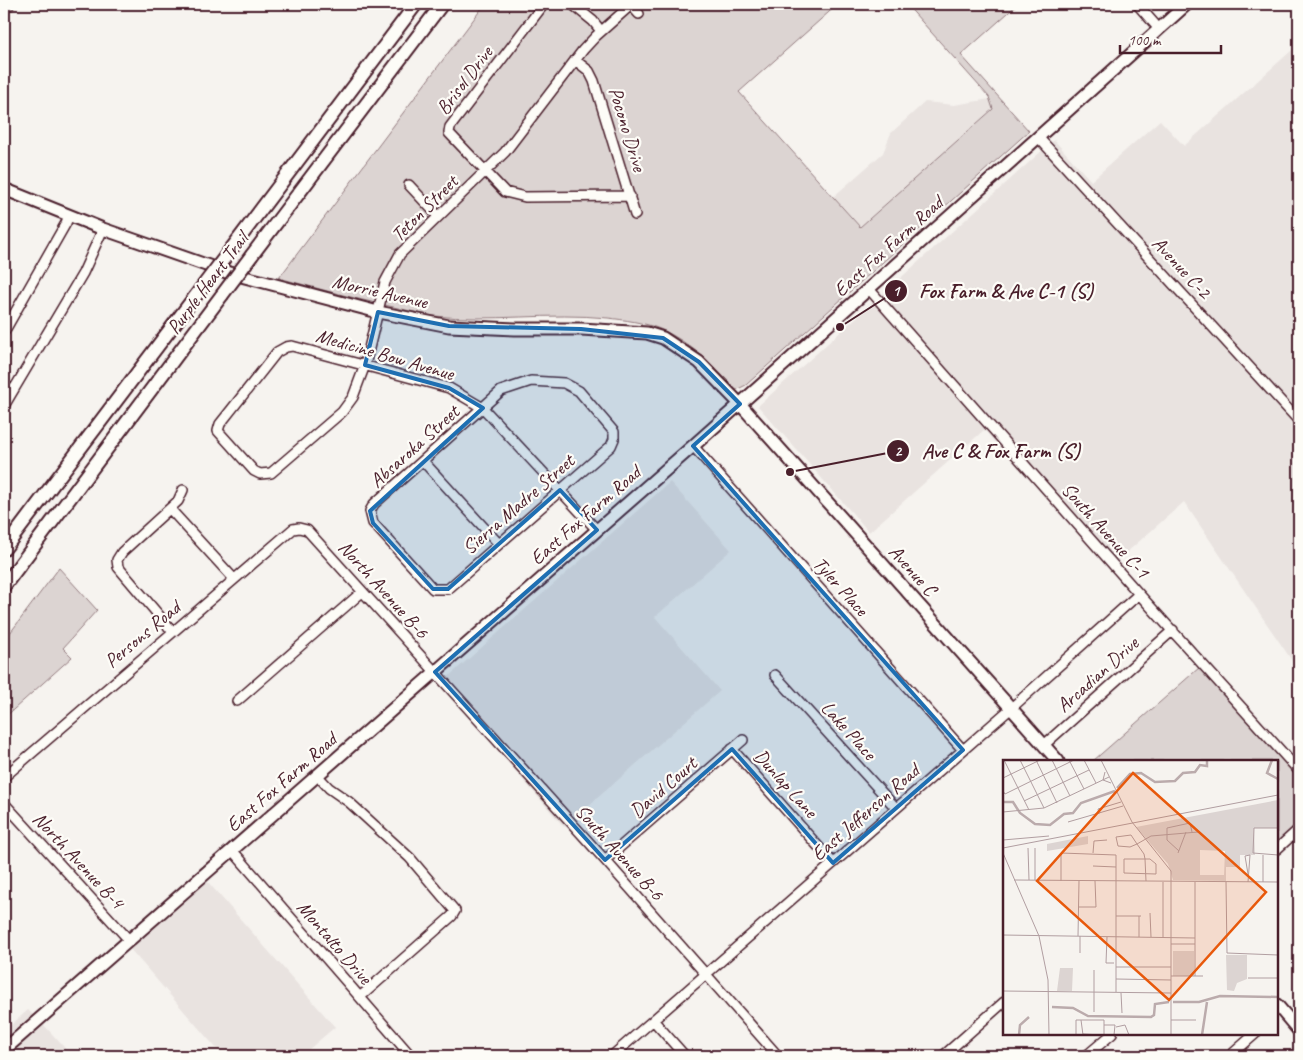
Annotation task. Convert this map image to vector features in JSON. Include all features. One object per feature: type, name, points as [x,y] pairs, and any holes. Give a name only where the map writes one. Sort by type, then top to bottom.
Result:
[{"type":"highway","name":"Purple Heart Trail","points":[[4,549],[416,4]]},
{"type":"highway","name":"Purple Heart Trail","points":[[4,586],[442,4]]},
{"type":"main road","name":"East Fox Farm Road","points":[[4,1050],[693,446],[1188,4]]},
{"type":"main road","name":"Morrie Avenue","points":[[4,189],[103,229],[226,272],[378,312],[448,326],[515,329],[580,328],[647,333],[663,338],[699,362],[740,404]]},
{"type":"main road","name":"Avenue C","points":[[740,404],[1057,760]]},
{"type":"main road","points":[[1278,1010],[1299,1031]]},
{"type":"street","name":"Brisol Drive","points":[[544,4],[450,127],[449,130],[452,137],[505,192],[516,196],[630,196]]},
{"type":"street","points":[[572,4],[593,21],[601,31]]},
{"type":"street","name":"Teton Street","points":[[260,474],[271,473],[342,412],[353,397],[365,365],[385,282],[400,254],[510,147],[576,60],[601,31],[632,4]]},
{"type":"street","points":[[632,4],[639,14]]},
{"type":"street","points":[[1137,4],[1159,29]]},
{"type":"street","name":"Pocono Drive","points":[[576,60],[589,71],[594,81],[635,216]]},
{"type":"street","name":"Avenue C-2","points":[[1038,137],[1299,421]]},
{"type":"street","points":[[409,185],[438,216]]},
{"type":"street","points":[[4,332],[66,224],[68,215]]},
{"type":"street","points":[[4,406],[83,273],[103,229]]},
{"type":"street","name":"South Avenue C-1","points":[[869,288],[1139,594],[1299,771]]},
{"type":"street","name":"Medicine Bow Avenue","points":[[260,474],[254,471],[218,431],[220,424],[277,352],[292,346],[449,388],[483,408],[597,530]]},
{"type":"street","name":"Absaroka Street","points":[[448,589],[433,589],[373,523],[370,511],[374,504],[501,392],[531,381],[564,383],[578,392],[614,432],[611,446]]},
{"type":"street","points":[[4,384],[12,392]]},
{"type":"street","name":"Sierra Madre Street","points":[[448,589],[611,446]]},
{"type":"street","name":"Tyler Place","points":[[693,446],[963,750]]},
{"type":"street","points":[[423,461],[499,544]]},
{"type":"street","points":[[173,632],[118,567],[117,560],[122,552],[178,501],[183,490]]},
{"type":"street","points":[[170,509],[234,579]]},
{"type":"street","name":"Persons Road","points":[[4,776],[293,529],[307,530]]},
{"type":"street","name":"North Avenue B-6","points":[[307,530],[435,672]]},
{"type":"street","points":[[237,701],[362,592]]},
{"type":"street","name":"East Jefferson Road","points":[[612,1056],[1139,594]]},
{"type":"street","name":"Arcadian Drive","points":[[1044,745],[1173,630]]},
{"type":"street","name":"South Avenue B-6","points":[[435,672],[605,860],[778,1056]]},
{"type":"street","name":"Lake Place","points":[[775,675],[896,808]]},
{"type":"street","name":"David Court","points":[[605,860],[743,740]]},
{"type":"street","name":"Dunlap Lane","points":[[732,749],[833,863]]},
{"type":"street","points":[[317,775],[329,788],[349,802],[410,858],[455,911],[452,916],[360,997]]},
{"type":"street","name":"North Avenue B-4","points":[[4,803],[130,940]]},
{"type":"street","points":[[1278,847],[1299,829]]},
{"type":"street","name":"Montalto Drive","points":[[232,850],[411,1056]]},
{"type":"street","points":[[942,1056],[1003,1003]]},
{"type":"street","points":[[653,1020],[685,1056]]},
{"type":"street","points":[[1086,1056],[1111,1035]]},
{"type":"street","points":[[1230,1056],[1254,1035]]},
{"type":"highlighted area","points":[[378,312],[449,326],[581,329],[663,338],[699,362],[740,404],[693,446],[963,750],[833,863],[732,749],[605,860],[435,672],[597,530],[560,490],[448,589],[440,590],[433,589],[373,523],[370,511],[483,408],[449,388],[365,365]]},
{"type":"shaded area","points":[[485,4],[838,4],[739,92],[860,227],[993,109],[989,97],[906,4],[1018,4],[961,55],[1029,131],[746,385],[736,390],[692,348],[671,334],[641,323],[586,316],[455,318],[434,316],[361,300],[279,278]]},
{"type":"shaded area","points":[[1299,44],[1299,671],[1184,502],[1110,567],[984,430],[869,532],[758,406],[1054,140],[1091,181],[1160,120],[1184,146]]},
{"type":"shaded area","points":[[990,99],[993,109],[860,227],[833,197],[883,153],[891,133],[925,102],[954,105]]},
{"type":"shaded area","points":[[670,482],[731,550],[655,617],[720,691],[564,827],[440,684]]},
{"type":"shaded area","points":[[59,568],[97,610],[63,648],[72,657],[4,718],[4,641]]},
{"type":"shaded area","points":[[1200,667],[1299,779],[1299,824],[1278,843],[1278,760],[1094,760]]},
{"type":"shaded area","points":[[207,881],[335,1027],[301,1056],[223,1056],[130,949]]},
{"type":"shaded area","points":[[28,1010],[72,1056],[4,1056],[4,1031]]},
{"type":"waterway","points":[[4,13],[13,9],[15,4]]},
{"type":"place","name":"Fox Farm & Ave C-1 (S)","points":[[840,327]]},
{"type":"place","name":"Ave C & Fox Farm (S)","points":[[790,472]]}]
